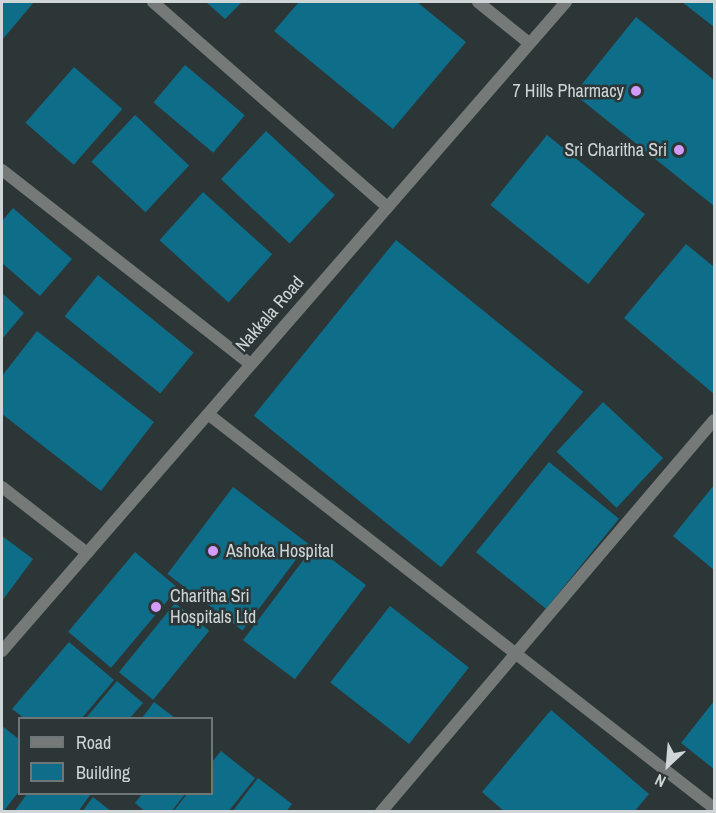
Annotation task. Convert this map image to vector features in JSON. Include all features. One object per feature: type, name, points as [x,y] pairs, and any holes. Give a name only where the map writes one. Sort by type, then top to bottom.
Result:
[{"type":"street","points":[[153,2],[387,207]]},
{"type":"street","points":[[477,2],[530,43]]},
{"type":"street","name":"Nakkala Road","points":[[2,651],[566,2]]},
{"type":"street","points":[[2,170],[250,364]]},
{"type":"street","points":[[208,414],[714,808]]},
{"type":"street","points":[[381,812],[517,655],[714,420]]},
{"type":"street","points":[[2,487],[87,553]]},
{"type":"building","points":[[2,2],[34,2],[2,40]]},
{"type":"building","points":[[206,2],[242,2],[225,19]]},
{"type":"building","points":[[299,2],[417,2],[466,42],[393,129],[274,31]]},
{"type":"building","points":[[682,2],[714,2],[714,27]]},
{"type":"building","name":"Sri Charitha Sri","points":[[636,17],[714,80],[714,206],[574,94]]},
{"type":"building","points":[[185,65],[245,115],[213,153],[154,103]]},
{"type":"building","points":[[74,67],[122,109],[74,165],[25,123]]},
{"type":"building","points":[[135,115],[189,165],[145,212],[91,162]]},
{"type":"building","points":[[266,131],[335,195],[290,243],[221,179]]},
{"type":"building","points":[[547,135],[645,214],[588,284],[490,205]]},
{"type":"building","points":[[203,192],[272,254],[229,303],[160,240]]},
{"type":"building","points":[[13,208],[72,259],[40,296],[2,263],[2,221]]},
{"type":"building","points":[[396,240],[583,392],[441,567],[254,416]]},
{"type":"building","points":[[686,244],[714,267],[714,394],[624,318]]},
{"type":"building","points":[[98,275],[194,352],[160,394],[65,316]]},
{"type":"building","points":[[2,293],[24,313],[2,339]]},
{"type":"building","points":[[37,331],[154,422],[101,491],[2,414],[2,376]]},
{"type":"building","points":[[603,402],[663,458],[617,508],[557,452]]},
{"type":"building","points":[[549,462],[619,519],[546,609],[476,552]]},
{"type":"building","points":[[714,485],[714,570],[673,536]]},
{"type":"building","points":[[233,487],[308,544],[242,631],[167,574]]},
{"type":"building","points":[[2,536],[33,559],[2,601]]},
{"type":"building","points":[[314,546],[366,585],[295,679],[243,640]]},
{"type":"building","points":[[135,552],[178,588],[111,668],[68,632]]},
{"type":"building","points":[[175,603],[209,631],[153,700],[119,672]]},
{"type":"building","points":[[390,606],[469,668],[409,744],[330,682]]},
{"type":"building","points":[[69,642],[114,680],[83,717],[23,717],[12,709]]},
{"type":"building","points":[[117,681],[143,703],[131,717],[87,717]]},
{"type":"building","points":[[714,701],[714,769],[681,743]]},
{"type":"building","points":[[154,702],[174,717],[143,717]]},
{"type":"building","points":[[551,710],[649,794],[634,812],[505,812],[482,792]]},
{"type":"building","points":[[2,726],[18,738],[18,793],[3,812]]},
{"type":"building","points":[[221,751],[255,778],[228,812],[173,812],[186,795],[213,795],[213,761]]},
{"type":"building","points":[[258,778],[292,804],[286,812],[232,812]]},
{"type":"building","points":[[26,795],[90,795],[78,812],[14,812]]},
{"type":"building","points":[[141,795],[184,795],[171,812],[146,812],[135,803]]},
{"type":"building","points":[[93,797],[112,812],[82,812]]},
{"type":"place","name":"7 Hills Pharmacy","points":[[636,91]]},
{"type":"place","name":"Sri Charitha Sri","points":[[679,150]]},
{"type":"place","name":"Ashoka Hospital","points":[[213,551]]},
{"type":"place","name":"Charitha Sri Hospitals Ltd","points":[[156,607]]}]
